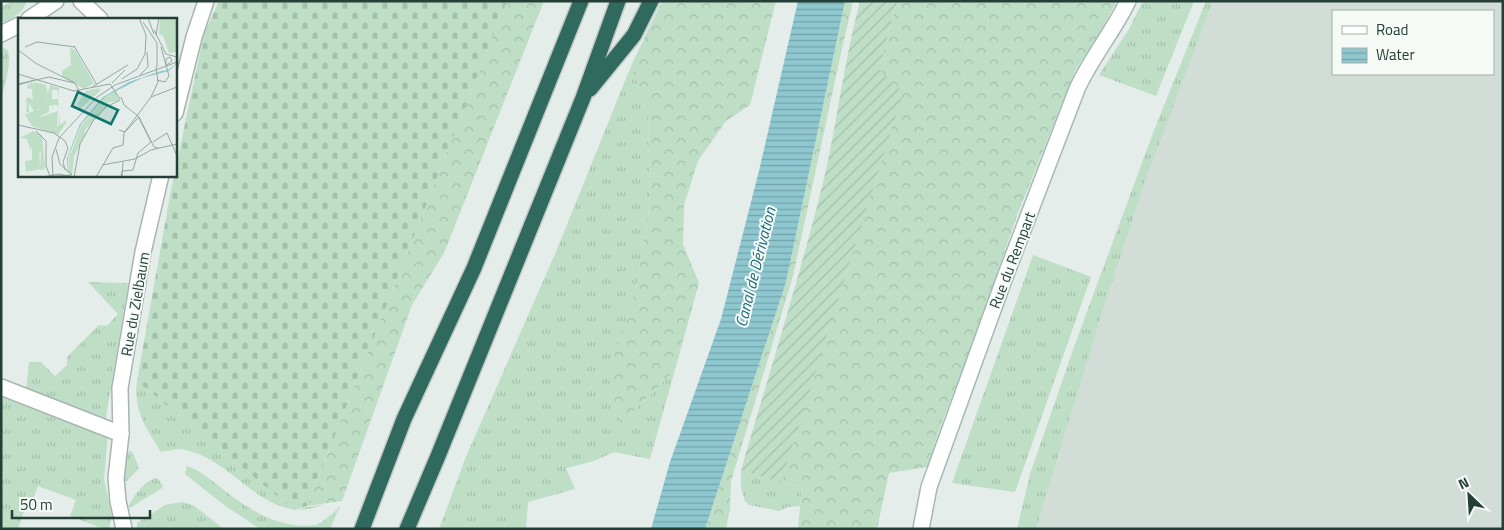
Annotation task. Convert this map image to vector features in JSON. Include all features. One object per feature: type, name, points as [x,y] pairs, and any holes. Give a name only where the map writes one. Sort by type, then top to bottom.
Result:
[{"type":"highway","points":[[362,529],[404,419],[474,268],[581,1]]},
{"type":"highway","points":[[407,529],[583,98],[618,1]]},
{"type":"highway","points":[[583,98],[634,35],[651,1]]},
{"type":"street","points":[[30,18],[56,1]]},
{"type":"street","points":[[81,1],[99,18]]},
{"type":"street","points":[[177,95],[206,1]]},
{"type":"street","name":"Rue du Rempart","points":[[922,529],[929,487],[1005,277],[1077,89],[1091,61],[1113,29],[1128,1]]},
{"type":"street","points":[[1,34],[18,26]]},
{"type":"street","name":"Rue du Zielbaum","points":[[124,529],[118,501],[116,478],[121,434],[120,388],[143,252],[161,176]]},
{"type":"street","points":[[1,387],[121,434]]},
{"type":"shaded area","points":[[1213,1],[1503,1],[1503,529],[1036,529],[1104,307],[1154,155]]},
{"type":"green space","points":[[13,1],[27,1],[17,15],[1,23],[1,7]]},
{"type":"green space","points":[[219,1],[507,1],[307,506],[294,510],[137,381],[171,190],[174,176],[176,176],[176,166],[204,34]]},
{"type":"green space","points":[[507,1],[544,1],[444,253],[412,305],[342,501],[307,506]]},
{"type":"green space","points":[[662,1],[776,1],[750,105],[726,121],[698,161],[684,205],[683,244],[699,283],[675,370],[621,424],[608,375],[636,288],[650,204],[648,109],[631,66]]},
{"type":"green space","points":[[845,1],[853,1],[793,276],[731,481],[730,509],[726,529],[705,529],[786,282]]},
{"type":"green space","points":[[860,1],[897,1],[879,69],[903,93],[781,483],[741,470],[814,219]]},
{"type":"green space","points":[[897,1],[1117,1],[1075,71],[1018,213],[927,467],[889,473],[877,529],[798,529],[802,486],[781,483],[902,93],[879,69]]},
{"type":"green space","points":[[1143,1],[1194,1],[1156,96],[1099,75],[1129,29]]},
{"type":"green space","points":[[1206,1],[1213,1],[1147,176],[1104,307],[1036,529],[1017,529],[1030,474],[1074,347],[1153,133]]},
{"type":"green space","points":[[1,47],[8,50],[9,61],[2,95]]},
{"type":"green space","points":[[631,66],[648,109],[650,204],[636,288],[622,423],[675,370],[650,459],[614,452],[594,461],[566,468],[575,489],[528,502],[526,529],[439,529],[465,459],[558,247]]},
{"type":"green space","points":[[1033,255],[1091,277],[1015,492],[952,483]]},
{"type":"green space","points":[[88,282],[127,283],[128,285],[106,417],[102,420],[26,391],[29,362],[41,362],[55,376],[67,365],[67,357],[99,325],[107,326],[118,314]]},
{"type":"green space","points":[[137,381],[292,508],[267,500],[200,454],[180,449],[161,452],[146,427],[139,410],[136,391]]},
{"type":"green space","points":[[1,394],[108,433],[104,479],[112,515],[109,529],[104,529],[70,516],[76,500],[38,486],[29,510],[25,509],[18,529],[1,529]]},
{"type":"green space","points":[[130,451],[133,453],[139,468],[125,481],[127,453]]},
{"type":"green space","points":[[187,466],[204,475],[252,510],[276,521],[302,526],[316,525],[326,519],[340,506],[330,529],[260,529],[224,505],[185,474]]},
{"type":"green space","points":[[741,470],[781,483],[802,486],[800,506],[788,507],[779,511],[749,505],[745,501],[741,488]]},
{"type":"green space","points":[[155,478],[163,486],[162,488],[130,508],[129,505],[137,493],[147,482]]},
{"type":"green space","points":[[182,502],[193,505],[224,529],[137,529],[137,523],[165,505]]},
{"type":"water","name":"Canal de Dérivation","points":[[798,1],[845,1],[786,282],[705,529],[651,529],[670,462],[721,319],[759,171]]}]
